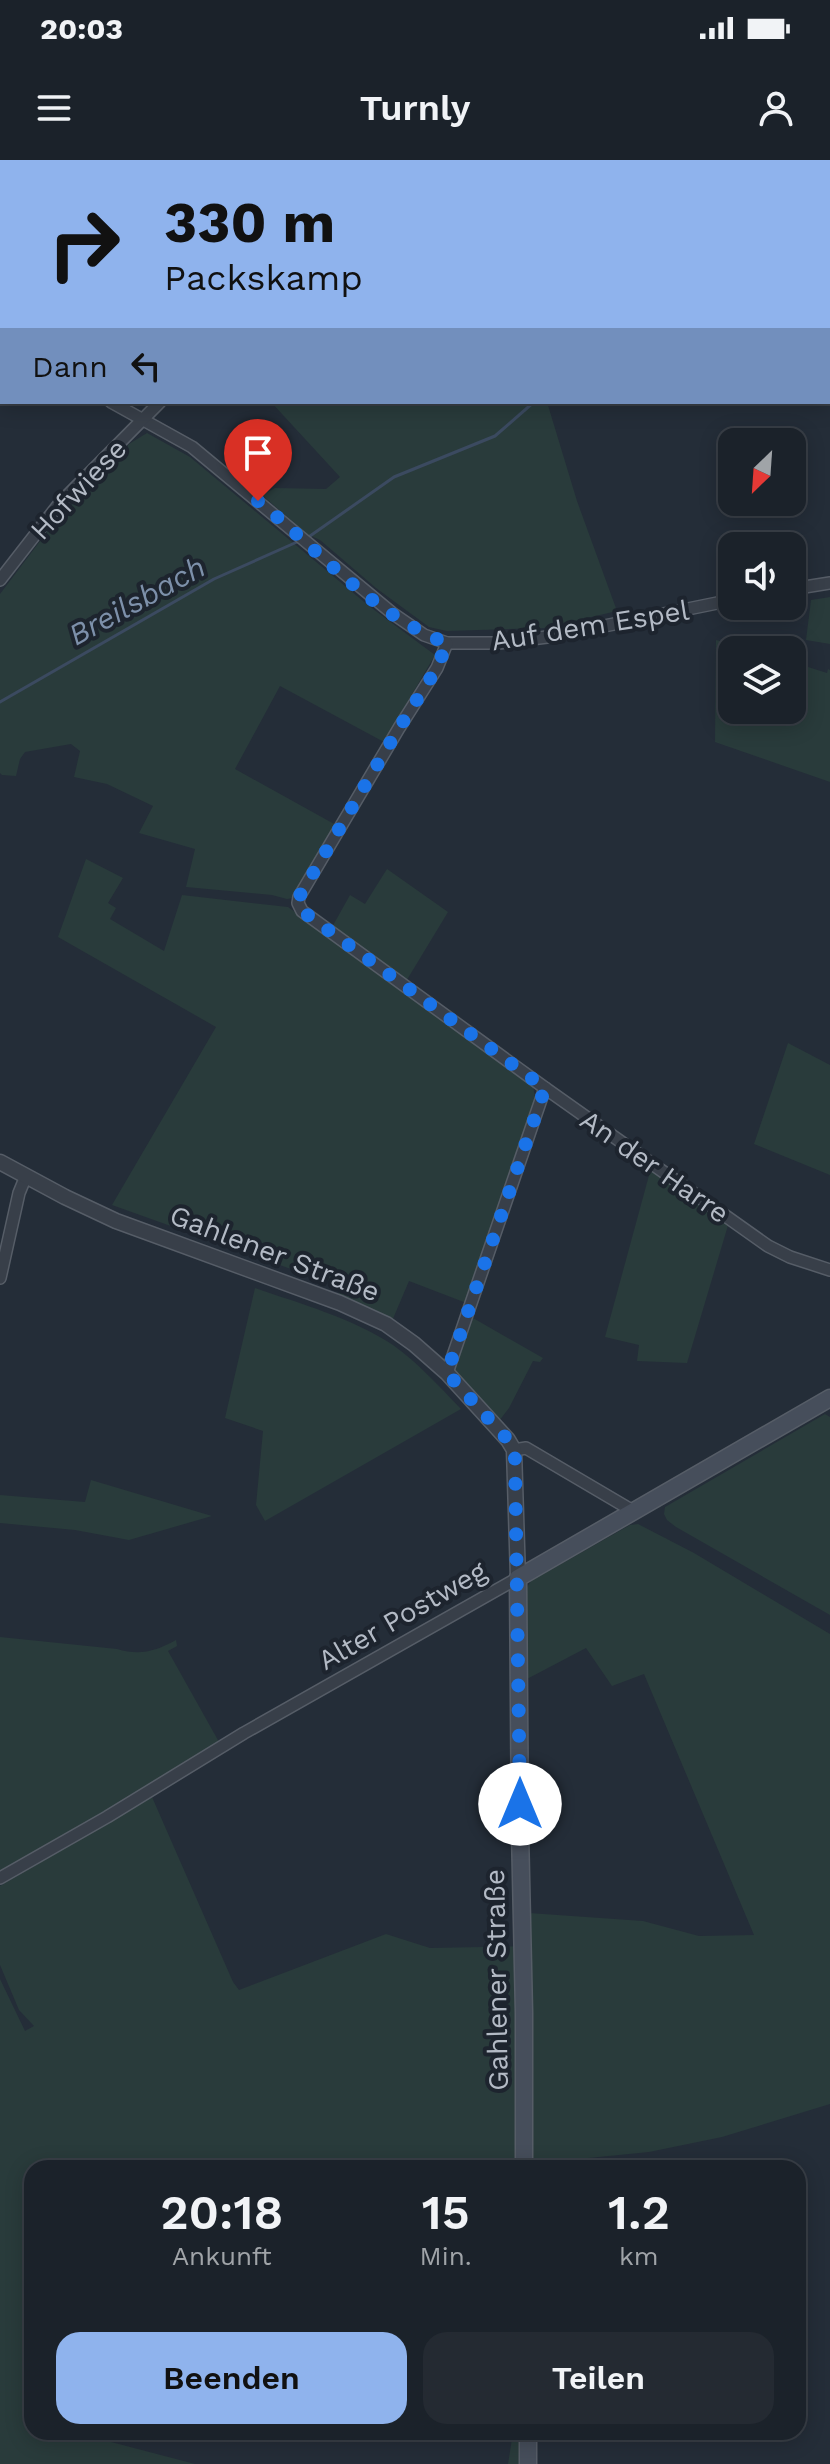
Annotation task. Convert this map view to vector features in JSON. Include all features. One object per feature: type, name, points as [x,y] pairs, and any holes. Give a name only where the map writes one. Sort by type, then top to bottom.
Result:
[{"type":"main road","name":"Alter Postweg","points":[[518,1578],[830,1398]]},
{"type":"main road","name":"Gahlener Straße","points":[[518,1578],[524,2160]]},
{"type":"main road","points":[[528,2440],[528,2464]]},
{"type":"street","name":"Auf dem Espel","points":[[115,404],[192,447],[392,613],[424,635],[447,643],[499,643],[555,636],[718,603]]},
{"type":"street","name":"Hofwiese","points":[[0,580],[59,504],[158,404]]},
{"type":"street","points":[[806,587],[830,583]]},
{"type":"street","name":"An der Harre","points":[[447,643],[437,668],[299,897],[302,911],[768,1246],[800,1261],[830,1270]]},
{"type":"street","points":[[447,1373],[545,1088]]},
{"type":"street","name":"Gahlener Straße","points":[[0,1162],[116,1221],[340,1303],[375,1319],[414,1344],[447,1373],[514,1450],[518,1578]]},
{"type":"street","points":[[0,1278],[19,1193],[26,1176]]},
{"type":"street","points":[[514,1450],[526,1448],[633,1511]]},
{"type":"street","name":"Alter Postweg","points":[[0,1878],[244,1733],[518,1578]]},
{"type":"shaded area","points":[[273,404],[548,404],[577,501],[617,611],[544,628],[447,631],[429,627],[376,588],[320,540],[307,534],[262,495],[275,488],[326,489],[340,477]]},
{"type":"shaded area","points":[[147,433],[190,457],[369,606],[435,655],[384,742],[280,686],[235,769],[336,825],[293,898],[186,887],[195,849],[139,833],[153,806],[107,784],[74,777],[80,751],[71,744],[25,752],[16,776],[0,773],[0,594],[50,528],[129,444]]},
{"type":"shaded area","points":[[830,597],[830,644],[806,640],[811,600]]},
{"type":"shaded area","points":[[716,640],[718,724],[806,724],[806,666],[827,673],[830,670],[830,782],[715,742]]},
{"type":"shaded area","points":[[86,859],[123,878],[108,903],[116,908],[110,919],[164,951],[182,895],[288,907],[533,1085],[535,1098],[469,1304],[409,1281],[392,1321],[337,1298],[341,1287],[112,1205],[216,1027],[58,937]]},
{"type":"shaded area","points":[[387,869],[448,912],[405,983],[331,929],[350,895],[365,904]]},
{"type":"shaded area","points":[[788,1043],[830,1065],[830,1175],[754,1144]]},
{"type":"shaded area","points":[[651,1168],[729,1222],[687,1363],[637,1361],[639,1345],[605,1337]]},
{"type":"shaded area","points":[[255,1288],[326,1312],[377,1335],[411,1359],[461,1409],[265,1521],[256,1505],[263,1431],[225,1418]]},
{"type":"shaded area","points":[[473,1318],[543,1358],[540,1362],[533,1361],[499,1421],[453,1371]]},
{"type":"shaded area","points":[[825,1414],[830,1417],[830,1615],[676,1527],[664,1514],[665,1507]]},
{"type":"shaded area","points":[[91,1480],[212,1516],[129,1540],[75,1530],[0,1523],[0,1495],[85,1502]]},
{"type":"shaded area","points":[[638,1524],[694,1553],[830,1634],[830,2104],[722,2137],[649,2152],[569,2160],[24,2160],[24,2440],[104,2440],[195,2464],[0,2464],[0,1979],[25,2031],[34,2026],[19,2010],[0,1965],[0,1886],[152,1797],[239,1990],[386,1934],[430,1948],[529,1946],[529,1913],[643,1921],[699,1936],[754,1935],[644,1674],[612,1686],[586,1648],[525,1680],[525,1590],[536,1574],[540,1576],[630,1525]]},
{"type":"shaded area","points":[[0,1637],[133,1652],[155,1650],[176,1640],[177,1646],[168,1651],[219,1742],[0,1875]]},
{"type":"shaded area","points":[[512,2440],[519,2440],[519,2464],[508,2464]]},
{"type":"waterway","name":"Breilsbach","points":[[310,536],[394,477],[495,436],[532,404]]},
{"type":"waterway","name":"Breilsbach","points":[[0,702],[214,579],[297,542]]},
{"type":"route","points":[[258,501],[392,613],[424,635],[447,643],[437,668],[298,903],[302,911],[545,1088],[447,1373],[514,1450],[520,1804]]}]
